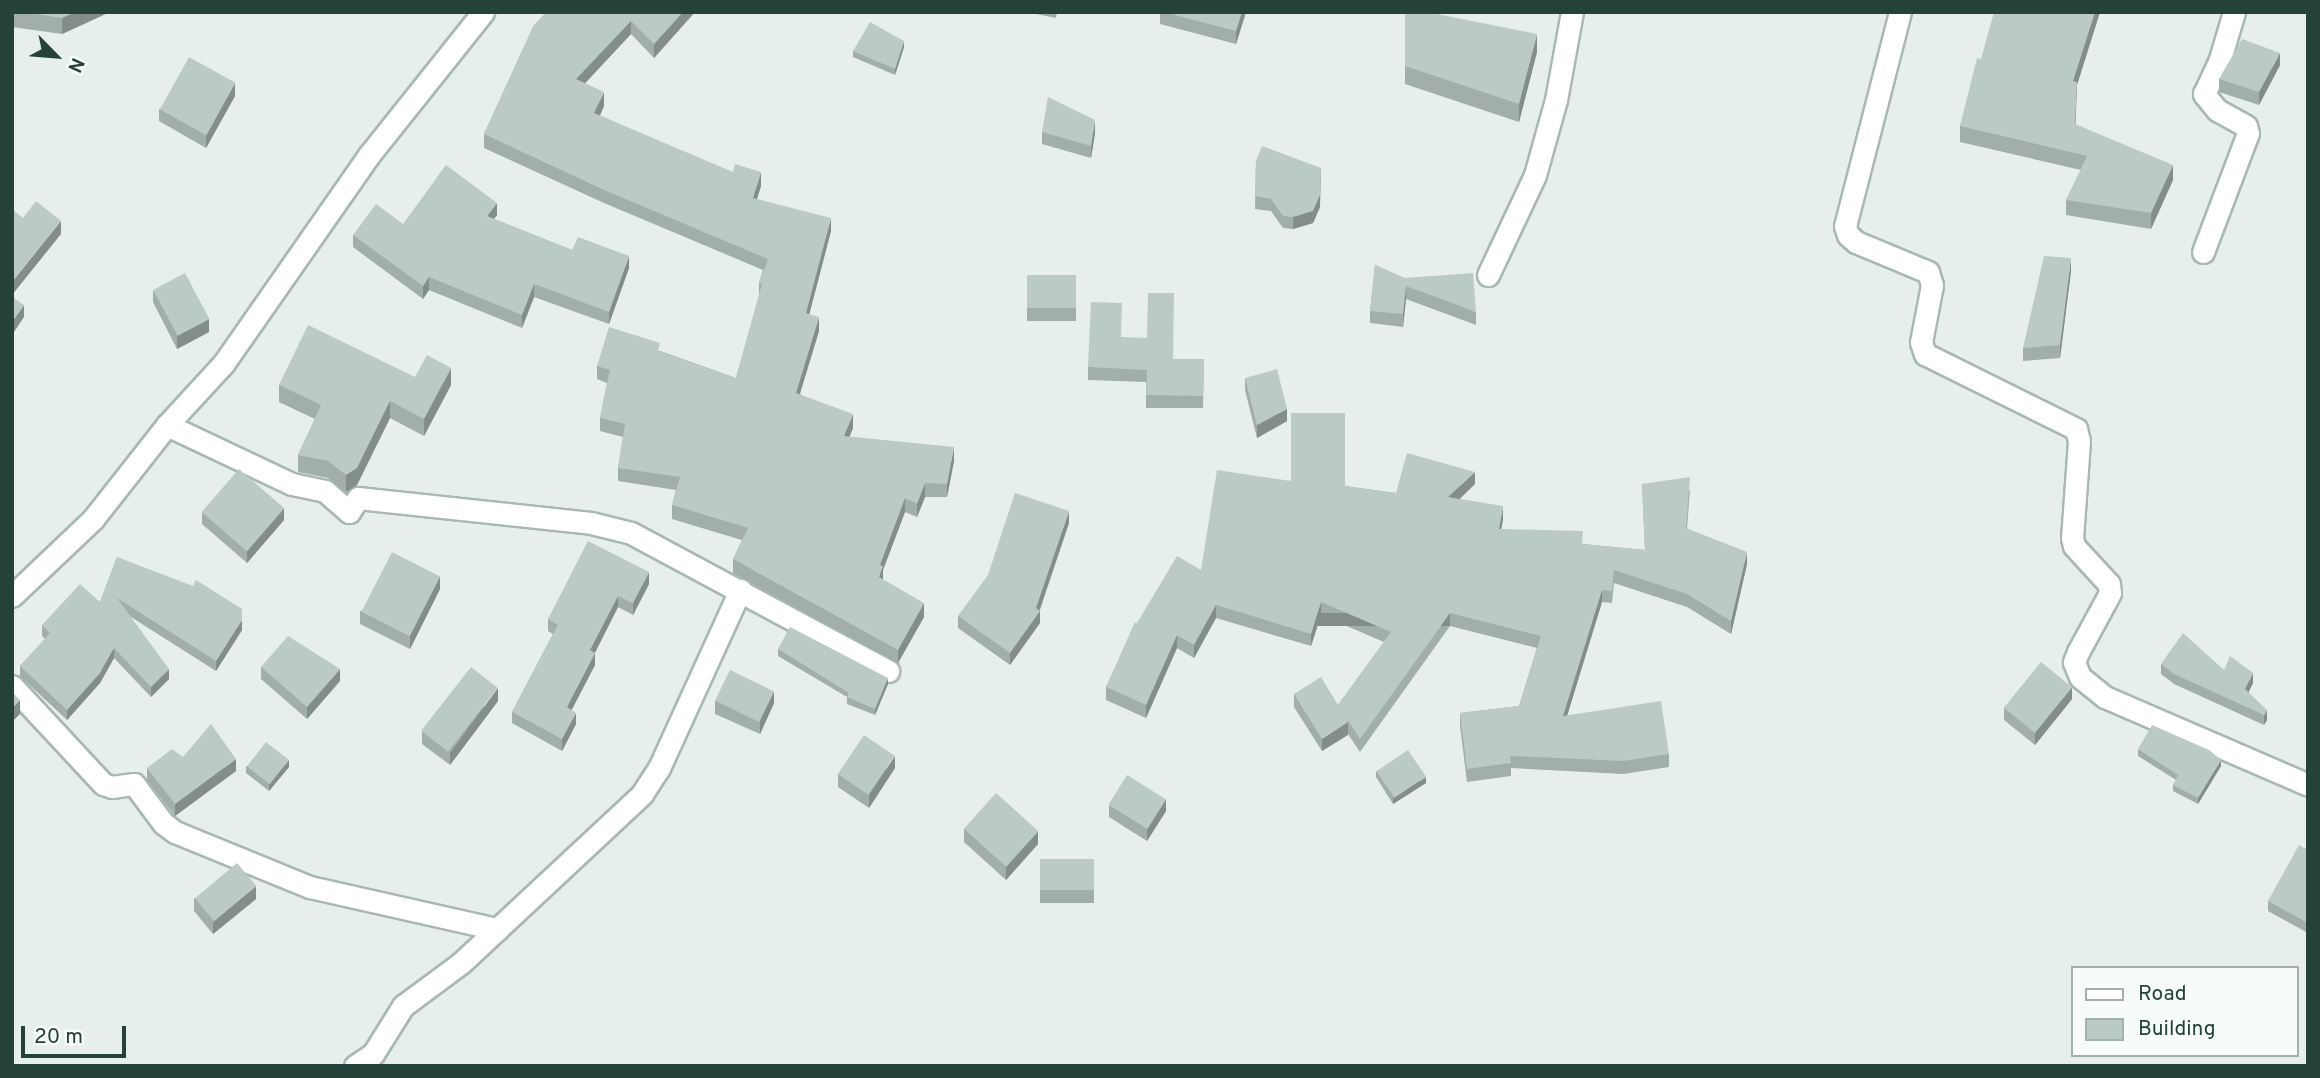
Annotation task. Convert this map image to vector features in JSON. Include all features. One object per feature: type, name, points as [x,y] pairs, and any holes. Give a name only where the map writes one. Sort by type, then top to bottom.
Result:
[{"type":"street","points":[[12,596],[93,519],[167,425],[224,363],[369,155],[483,12]]},
{"type":"street","points":[[1488,275],[1535,175],[1556,100],[1572,12]]},
{"type":"street","points":[[1900,12],[1845,226],[1848,235],[1856,242],[1928,272],[1932,285],[1920,342],[1925,354],[2076,429],[2078,441],[2072,538],[2074,546],[2109,584],[2110,593],[2074,662],[2080,677],[2105,697],[2308,785]]},
{"type":"street","points":[[2203,252],[2248,133],[2246,126],[2217,110],[2204,94],[2220,59],[2234,12]]},
{"type":"street","points":[[167,425],[292,484],[325,491],[349,512],[358,498],[612,527],[651,542],[888,670]]},
{"type":"street","points":[[355,1066],[373,1054],[403,1006],[461,963],[642,794],[652,781],[740,590]]},
{"type":"street","points":[[12,686],[103,784],[112,787],[134,784],[163,823],[174,832],[310,887],[497,929]]},
{"type":"building","points":[[22,12],[75,12],[62,18]]},
{"type":"building","points":[[546,12],[683,12],[654,44],[631,21],[576,79],[604,92],[594,113],[733,172],[735,164],[761,172],[753,198],[831,218],[806,313],[819,317],[796,393],[853,414],[844,436],[954,447],[947,484],[925,483],[917,504],[905,498],[880,565],[883,566],[879,577],[924,603],[898,650],[733,559],[748,528],[672,505],[680,477],[618,468],[625,424],[600,418],[610,370],[597,366],[609,327],[660,343],[658,351],[736,378],[762,284],[759,283],[768,259],[604,190],[484,134],[534,25]]},
{"type":"building","points":[[1163,12],[1242,12],[1236,31]]},
{"type":"building","points":[[1405,12],[1427,12],[1537,34],[1519,104],[1405,66]]},
{"type":"building","points":[[1994,12],[2095,12],[2073,81],[2077,82],[2075,124],[2173,165],[2151,213],[2066,200],[2087,156],[1960,126],[1977,58],[1981,59]]},
{"type":"building","points":[[870,22],[904,41],[895,69],[853,51]]},
{"type":"building","points":[[2242,39],[2280,53],[2259,92],[2219,79]]},
{"type":"building","points":[[189,57],[235,83],[206,135],[160,109]]},
{"type":"building","points":[[1048,97],[1095,120],[1091,146],[1042,132]]},
{"type":"building","points":[[1262,146],[1321,168],[1320,195],[1313,211],[1293,217],[1283,216],[1271,199],[1255,196],[1256,161]]},
{"type":"building","points":[[446,165],[497,203],[487,216],[572,250],[578,237],[629,256],[609,312],[534,284],[522,315],[429,277],[423,286],[353,235],[376,204],[403,224]]},
{"type":"building","points":[[36,201],[61,221],[12,282],[12,209],[23,218]]},
{"type":"building","points":[[2044,256],[2071,258],[2060,345],[2023,348]]},
{"type":"building","points":[[1375,265],[1405,278],[1473,273],[1476,312],[1406,286],[1403,314],[1370,311]]},
{"type":"building","points":[[185,273],[209,319],[178,336],[153,290]]},
{"type":"building","points":[[1027,275],[1076,275],[1076,308],[1027,308]]},
{"type":"building","points":[[1148,293],[1174,293],[1173,359],[1204,359],[1203,396],[1146,395],[1147,370],[1088,367],[1091,302],[1122,303],[1121,337],[1147,338]]},
{"type":"building","points":[[12,297],[24,305],[12,322]]},
{"type":"building","points":[[308,325],[415,377],[427,355],[451,368],[424,419],[390,401],[357,468],[346,475],[328,461],[298,455],[321,405],[279,385]]},
{"type":"building","points":[[1277,369],[1287,409],[1257,425],[1245,378]]},
{"type":"building","points":[[1291,413],[1345,413],[1345,486],[1396,493],[1407,453],[1475,472],[1448,497],[1503,506],[1499,529],[1583,531],[1582,544],[1645,550],[1642,484],[1690,477],[1686,528],[1747,552],[1731,621],[1687,594],[1614,570],[1612,591],[1602,590],[1563,716],[1661,701],[1669,754],[1623,761],[1510,756],[1511,763],[1467,769],[1460,713],[1519,706],[1541,636],[1450,613],[1360,739],[1347,719],[1348,722],[1322,739],[1294,694],[1321,677],[1338,705],[1391,632],[1321,602],[1311,634],[1216,605],[1194,645],[1177,635],[1146,705],[1106,687],[1135,622],[1137,623],[1177,556],[1201,570],[1217,470],[1291,481]]},
{"type":"building","points":[[239,469],[284,508],[247,551],[202,512]]},
{"type":"building","points":[[1015,493],[1069,511],[1036,608],[1040,611],[1010,653],[958,616],[988,575]]},
{"type":"building","points":[[588,541],[649,572],[633,603],[618,596],[590,650],[595,653],[567,707],[576,713],[562,739],[512,712],[558,625],[548,619]]},
{"type":"building","points":[[392,552],[440,577],[410,636],[362,612]]},
{"type":"building","points":[[117,557],[193,586],[196,580],[242,609],[242,620],[216,661],[117,598],[169,669],[151,687],[114,648],[100,673],[67,710],[20,666],[50,633],[42,625],[80,584],[100,602]]},
{"type":"building","points":[[790,627],[888,678],[875,709],[847,697],[849,693],[778,649]]},
{"type":"building","points":[[2183,633],[2224,670],[2230,656],[2253,673],[2245,689],[2267,710],[2264,715],[2174,674],[2161,664]]},
{"type":"building","points":[[288,636],[340,669],[307,707],[261,667]]},
{"type":"building","points":[[2041,662],[2072,687],[2035,733],[2004,708]]},
{"type":"building","points":[[471,667],[498,688],[448,752],[421,731]]},
{"type":"building","points":[[730,670],[774,691],[759,722],[715,701]]},
{"type":"building","points":[[12,692],[20,700],[12,708]]},
{"type":"building","points":[[211,724],[236,759],[175,804],[147,768],[172,749],[183,757]]},
{"type":"building","points":[[2152,725],[2209,750],[2221,760],[2198,798],[2173,785],[2178,775],[2138,749]]},
{"type":"building","points":[[864,735],[895,756],[868,795],[838,774]]},
{"type":"building","points":[[266,742],[289,760],[270,784],[247,766]]},
{"type":"building","points":[[1408,750],[1426,777],[1394,798],[1376,771]]},
{"type":"building","points":[[1127,775],[1166,799],[1147,829],[1108,805]]},
{"type":"building","points":[[996,793],[1038,831],[1006,867],[964,829]]},
{"type":"building","points":[[2299,845],[2308,850],[2308,923],[2268,901]]},
{"type":"building","points":[[1040,859],[1094,859],[1094,890],[1040,890]]},
{"type":"building","points":[[237,863],[256,886],[214,921],[195,898]]}]
